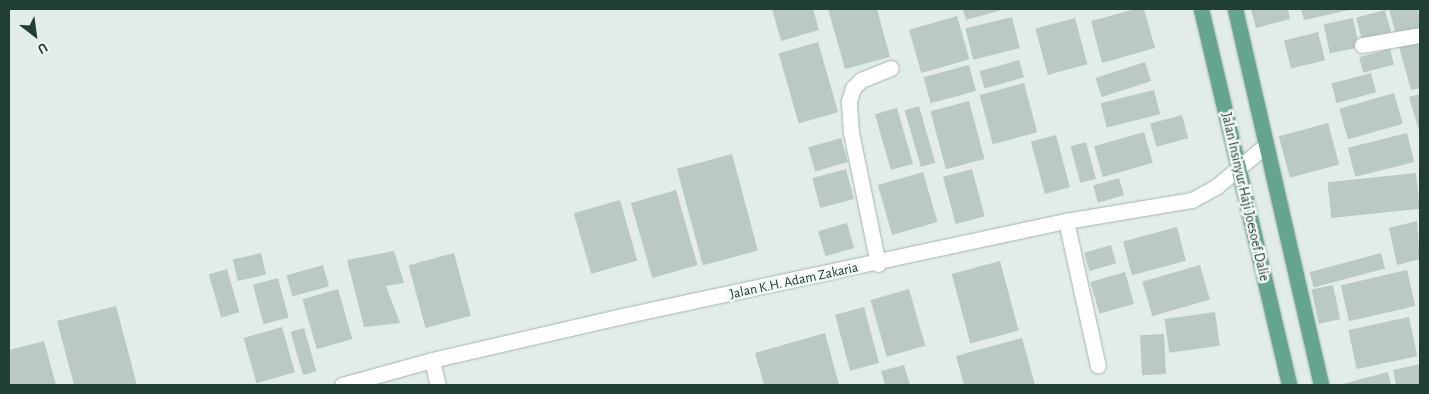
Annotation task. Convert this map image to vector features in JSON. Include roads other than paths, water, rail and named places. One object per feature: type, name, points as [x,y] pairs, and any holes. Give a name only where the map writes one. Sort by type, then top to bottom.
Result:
[{"type":"main road","name":"Jalan Insinyur Haji Joesoef Dalie","points":[[1201,9],[1289,385]]},
{"type":"main road","points":[[1234,9],[1322,385]]},
{"type":"street","points":[[1362,45],[1420,35]]},
{"type":"street","points":[[878,264],[851,133],[849,101],[853,88],[861,80],[891,68]]},
{"type":"street","name":"Jalan K.H. Adam Zakaria","points":[[342,385],[432,360],[622,316],[878,264],[1066,221],[1192,200],[1217,186],[1266,145]]},
{"type":"street","points":[[1066,221],[1098,366]]},
{"type":"street","points":[[432,360],[438,385]]}]
